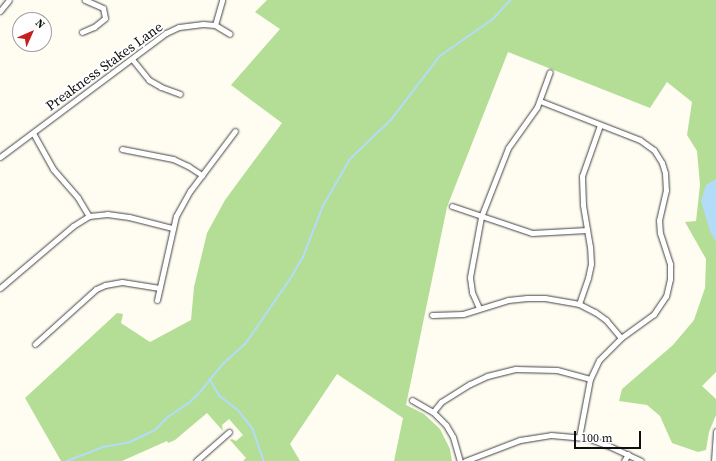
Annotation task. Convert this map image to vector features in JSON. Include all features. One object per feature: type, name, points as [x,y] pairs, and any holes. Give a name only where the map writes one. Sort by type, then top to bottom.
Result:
[{"type":"street","points":[[0,11],[9,0]]},
{"type":"street","points":[[82,32],[94,27],[105,18],[103,8],[85,0]]},
{"type":"street","points":[[214,25],[222,0]]},
{"type":"street","name":"Preakness Stakes Lane","points":[[0,157],[166,33],[179,27],[192,24],[214,25],[230,34]]},
{"type":"street","points":[[132,59],[149,80],[161,87],[180,94]]},
{"type":"street","points":[[478,308],[472,292],[470,277],[481,217],[508,148],[540,101],[550,72]]},
{"type":"street","points":[[540,101],[640,140],[648,145],[658,157],[666,173],[666,190],[659,220],[659,227],[670,264],[669,288],[657,310],[621,338],[599,360],[590,379],[579,437]]},
{"type":"street","points":[[579,304],[591,264],[582,200],[582,176],[600,125]]},
{"type":"street","points":[[157,300],[172,228],[176,216],[202,175],[235,130]]},
{"type":"street","points":[[33,133],[54,169],[78,198],[89,216]]},
{"type":"street","points":[[122,149],[173,159],[202,175]]},
{"type":"street","points":[[452,206],[532,233],[587,230]]},
{"type":"street","points":[[0,288],[73,226],[89,216],[107,214],[129,217],[172,228]]},
{"type":"street","points":[[35,344],[96,289],[105,285],[122,282],[160,288]]},
{"type":"street","points":[[432,315],[463,314],[478,308],[527,298],[545,298],[579,304],[595,312],[606,320],[621,338]]},
{"type":"street","points":[[433,412],[441,402],[470,384],[487,376],[509,370],[544,368],[573,373],[590,379]]},
{"type":"street","points":[[412,400],[433,412],[446,425],[453,438],[460,461]]},
{"type":"street","points":[[714,461],[716,431]]},
{"type":"street","points":[[196,461],[229,432]]},
{"type":"street","points":[[465,461],[520,440],[551,435],[579,437],[609,446],[641,461]]},
{"type":"street","points":[[624,461],[628,454]]},
{"type":"green space","points":[[267,0],[716,0],[716,372],[702,386],[716,399],[716,415],[709,432],[706,450],[698,452],[672,443],[660,416],[647,405],[619,401],[622,389],[673,345],[694,320],[705,288],[706,259],[685,222],[696,221],[700,185],[697,151],[687,135],[692,102],[667,82],[650,108],[508,52],[447,207],[406,405],[424,414],[440,429],[450,449],[452,461],[394,461],[403,418],[337,374],[290,444],[300,461],[243,461],[246,458],[230,440],[232,439],[236,441],[243,435],[229,419],[222,425],[223,431],[207,413],[175,440],[168,443],[167,441],[122,461],[61,461],[25,398],[117,313],[123,314],[121,323],[150,342],[191,320],[194,287],[207,233],[225,200],[282,123],[231,85],[280,29],[255,12]]},
{"type":"water","points":[[716,179],[716,242],[710,231],[701,201],[706,185]]},
{"type":"waterway","points":[[67,461],[103,447],[130,442],[154,431],[168,417],[189,403],[201,391],[224,363],[246,343],[292,276],[303,257],[323,206],[350,159],[391,120],[440,56],[493,19],[511,0]]},
{"type":"waterway","points":[[210,379],[220,396],[239,411],[253,429],[264,461]]}]
